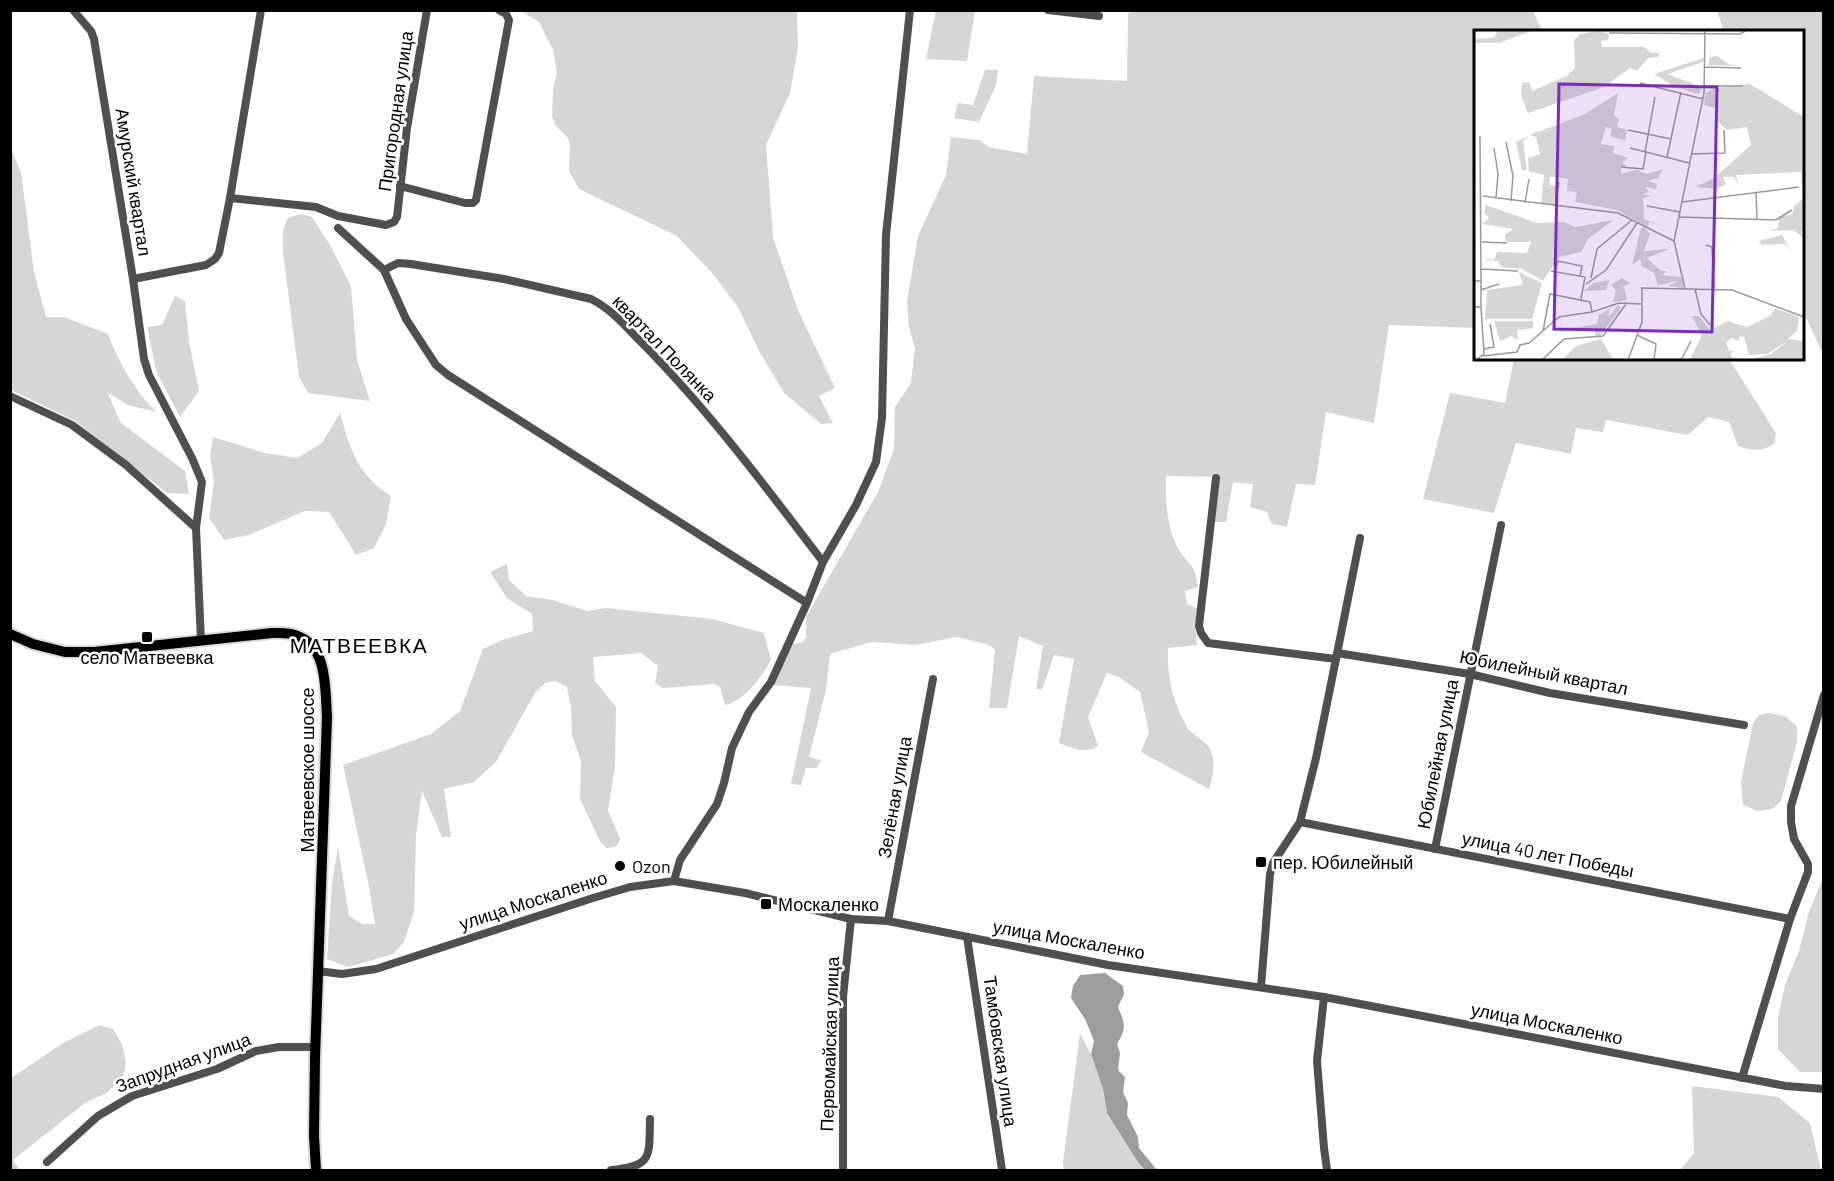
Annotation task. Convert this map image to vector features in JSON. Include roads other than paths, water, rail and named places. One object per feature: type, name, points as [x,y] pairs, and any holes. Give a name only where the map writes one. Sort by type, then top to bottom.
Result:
[{"type":"main road","name":"Матвеевское шоссе","points":[[10,634],[33,644],[65,652],[94,652],[272,633],[293,634],[307,639],[318,651],[324,677],[327,717],[315,1047],[316,1170]]},
{"type":"street","name":"Амурский квартал","points":[[73,10],[91,31],[94,39],[133,279],[206,266],[215,259],[222,243],[261,10]]},
{"type":"street","name":"Пригородная улица","points":[[230,198],[316,207],[338,216],[386,225],[394,222],[397,217],[407,128],[427,10]]},
{"type":"street","points":[[400,186],[465,202],[473,203],[476,200],[509,20],[499,10]]},
{"type":"street","points":[[674,882],[680,860],[717,804],[732,748],[748,712],[771,682],[823,562],[840,536],[876,462],[881,438],[886,235],[910,10]]},
{"type":"street","points":[[1048,10],[1099,16]]},
{"type":"street","points":[[338,228],[384,270],[406,320],[436,365],[448,375],[807,603]]},
{"type":"street","name":"квартал Полянка","points":[[384,270],[398,263],[434,267],[504,279],[591,299],[603,305],[656,357],[703,411],[823,562]]},
{"type":"street","points":[[133,279],[144,359],[149,375],[200,472],[202,482],[196,528],[201,641]]},
{"type":"street","points":[[10,396],[72,425],[126,465],[196,528]]},
{"type":"street","name":"Юбилейный квартал","points":[[1216,478],[1199,626],[1204,639],[1214,644],[1337,656],[1470,674],[1550,693],[1744,725]]},
{"type":"street","name":"Юбилейная улица","points":[[1436,849],[1501,525]]},
{"type":"street","points":[[1261,987],[1270,874],[1273,863],[1300,822],[1316,758],[1360,538]]},
{"type":"street","name":"Зелёная улица","points":[[888,921],[933,679]]},
{"type":"street","points":[[1742,1078],[1790,919],[1808,872],[1808,864],[1794,839],[1791,806],[1824,695]]},
{"type":"street","name":"улица 40 лет Победы","points":[[1300,822],[1790,919]]},
{"type":"street","name":"улица Москаленко","points":[[317,971],[342,974],[376,969],[630,887],[674,882],[745,893],[851,919],[888,921],[1108,965],[1261,987],[1786,1086],[1824,1089]]},
{"type":"street","name":"Первомайская улица","points":[[843,1170],[843,997],[851,919]]},
{"type":"street","name":"Тамбовская улица","points":[[967,937],[1002,1170]]},
{"type":"street","points":[[1324,998],[1317,1061],[1323,1148],[1327,1170]]},
{"type":"street","name":"Запрудная улица","points":[[47,1162],[98,1116],[132,1096],[217,1069],[256,1051],[279,1047],[315,1047]]},
{"type":"street","points":[[611,1170],[632,1168],[645,1160],[649,1150],[650,1119]]},
{"type":"place","name":"село Матвеевка","points":[[147,637]]},
{"type":"place","name":"пер. Юбилейный","points":[[1261,862]]},
{"type":"place","name":"Ozon","points":[[620,866]]},
{"type":"place","name":"Москаленко","points":[[766,904]]},
{"type":"district","name":"МАТВЕЕВКА","points":[[359,644]]}]
